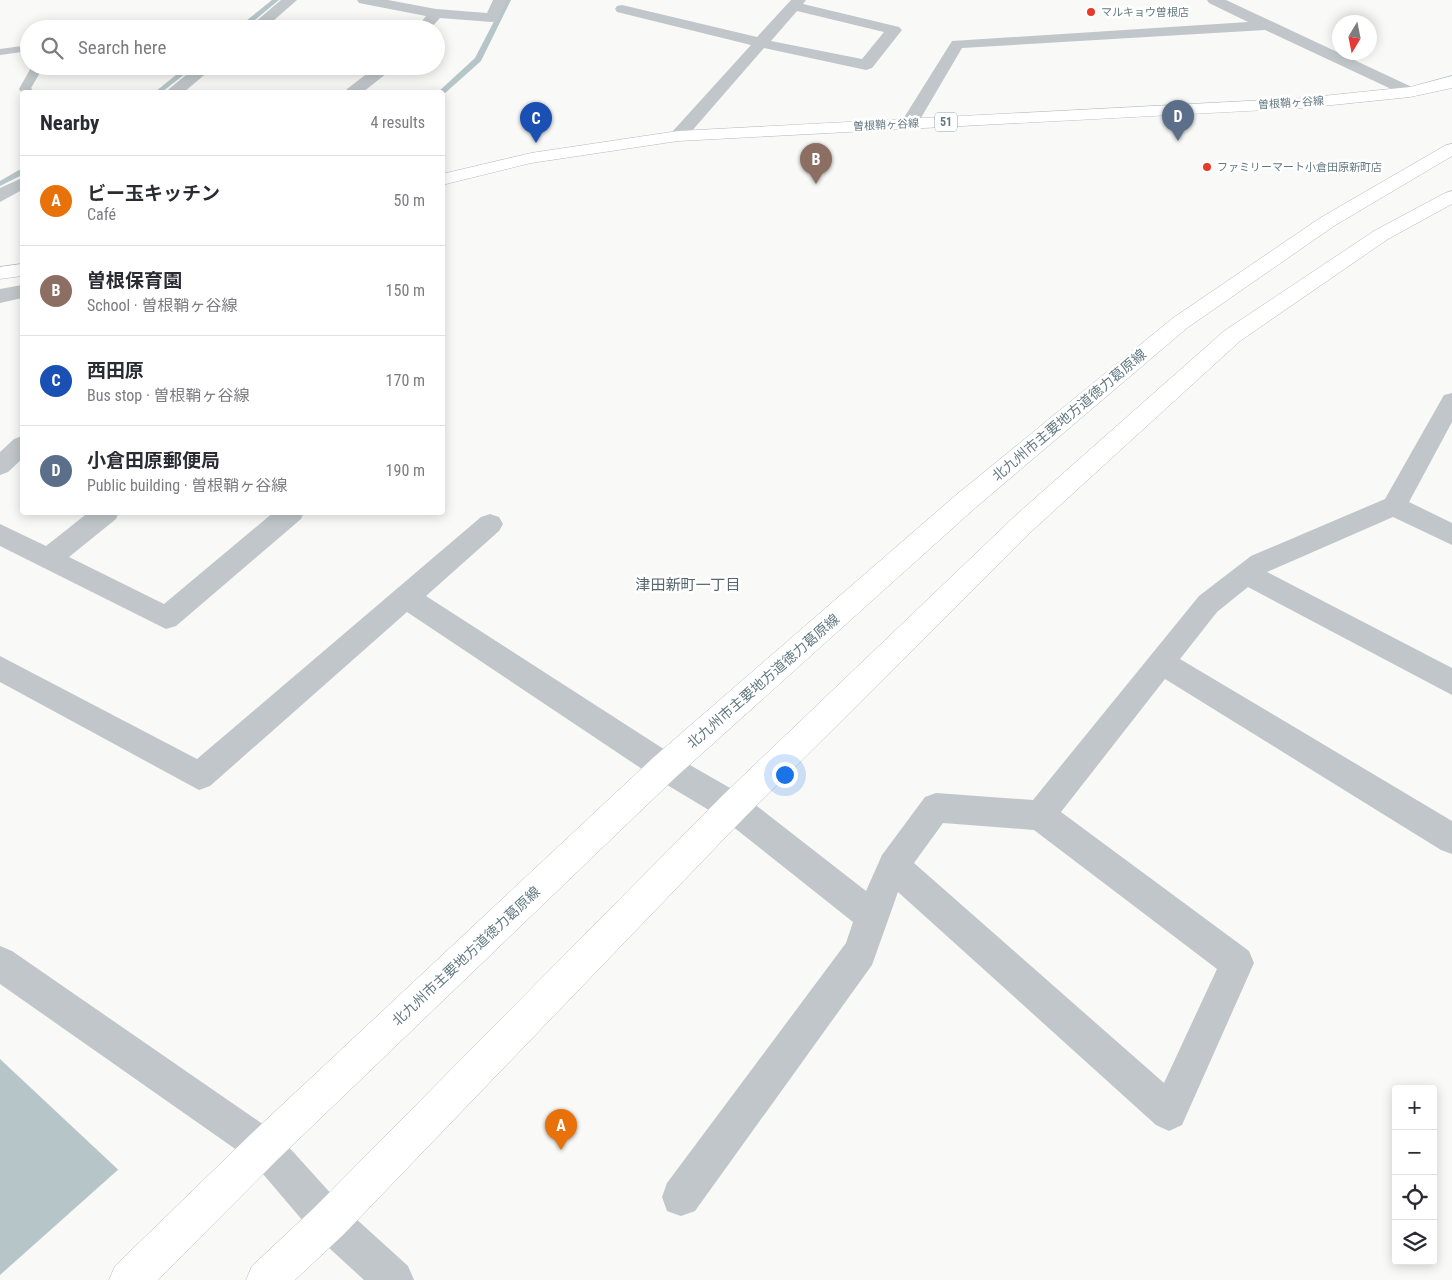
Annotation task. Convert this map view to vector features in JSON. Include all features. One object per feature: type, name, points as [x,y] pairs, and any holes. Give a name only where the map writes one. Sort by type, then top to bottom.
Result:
[{"type":"main road","name":"曽根鞘ヶ谷線","points":[[445,179],[531,158],[678,136],[1303,103],[1410,92],[1447,84],[1452,81]]},
{"type":"main road","name":"北九州市主要地方道徳力葛原線","points":[[129,1280],[264,1147],[665,767],[965,502],[1180,323],[1327,222],[1452,149]]},
{"type":"main road","points":[[273,1274],[329,1221],[733,807],[1025,522],[1232,336],[1381,235],[1452,197]]},
{"type":"main road","points":[[0,273],[20,270]]},
{"type":"street","points":[[265,20],[290,0]]},
{"type":"street","points":[[364,0],[436,13],[492,18],[500,0]]},
{"type":"street","points":[[1214,0],[1410,92]]},
{"type":"street","points":[[622,9],[761,43],[866,65],[894,30],[797,3],[761,43],[678,136]]},
{"type":"street","points":[[430,20],[436,13]]},
{"type":"street","points":[[908,124],[958,44],[1267,25]]},
{"type":"street","points":[[177,90],[196,75]]},
{"type":"street","points":[[356,90],[376,75]]},
{"type":"street","points":[[0,196],[20,184]]},
{"type":"street","points":[[0,296],[20,292]]},
{"type":"street","points":[[1040,815],[1208,604],[1260,563],[1394,506],[1452,401]]},
{"type":"street","points":[[0,466],[20,446]]},
{"type":"street","points":[[1394,506],[1452,535]]},
{"type":"street","points":[[49,558],[103,515]]},
{"type":"street","points":[[0,534],[166,618],[288,515]]},
{"type":"street","points":[[0,668],[199,776],[490,524]]},
{"type":"street","points":[[1246,574],[1452,682]]},
{"type":"street","points":[[406,597],[665,767],[733,807],[872,916]]},
{"type":"street","points":[[1162,663],[1452,839]]},
{"type":"street","points":[[681,1197],[860,953],[872,916],[893,866],[936,808],[1040,815],[1237,962],[1169,1112],[893,866]]},
{"type":"street","points":[[0,963],[264,1147],[329,1221],[394,1280]]},
{"type":"lane","points":[[0,52],[20,49]]},
{"type":"lane","points":[[26,90],[33,75]]},
{"type":"shaded area","points":[[0,1059],[236,1280],[0,1280]]},
{"type":"pier","points":[[120,1168],[239,1280],[0,1280],[0,1275]]},
{"type":"waterway","points":[[250,20],[276,0]]},
{"type":"waterway","points":[[443,90],[478,59],[508,0]]},
{"type":"waterway","points":[[161,90],[180,75]]},
{"type":"waterway","points":[[0,184],[20,173]]},
{"type":"place","name":"マルキョウ曽根店","points":[[1091,12]]},
{"type":"place","name":"小倉田原郵便局","points":[[1178,141]]},
{"type":"place","name":"西田原","points":[[536,143]]},
{"type":"place","name":"ファミリーマート小倉田原新町店","points":[[1207,167]]},
{"type":"place","name":"曽根保育園","points":[[816,184]]},
{"type":"place","name":"ビー玉キッチン","points":[[561,1150]]},
{"type":"district","name":"津田新町一丁目","points":[[688,585]]}]
